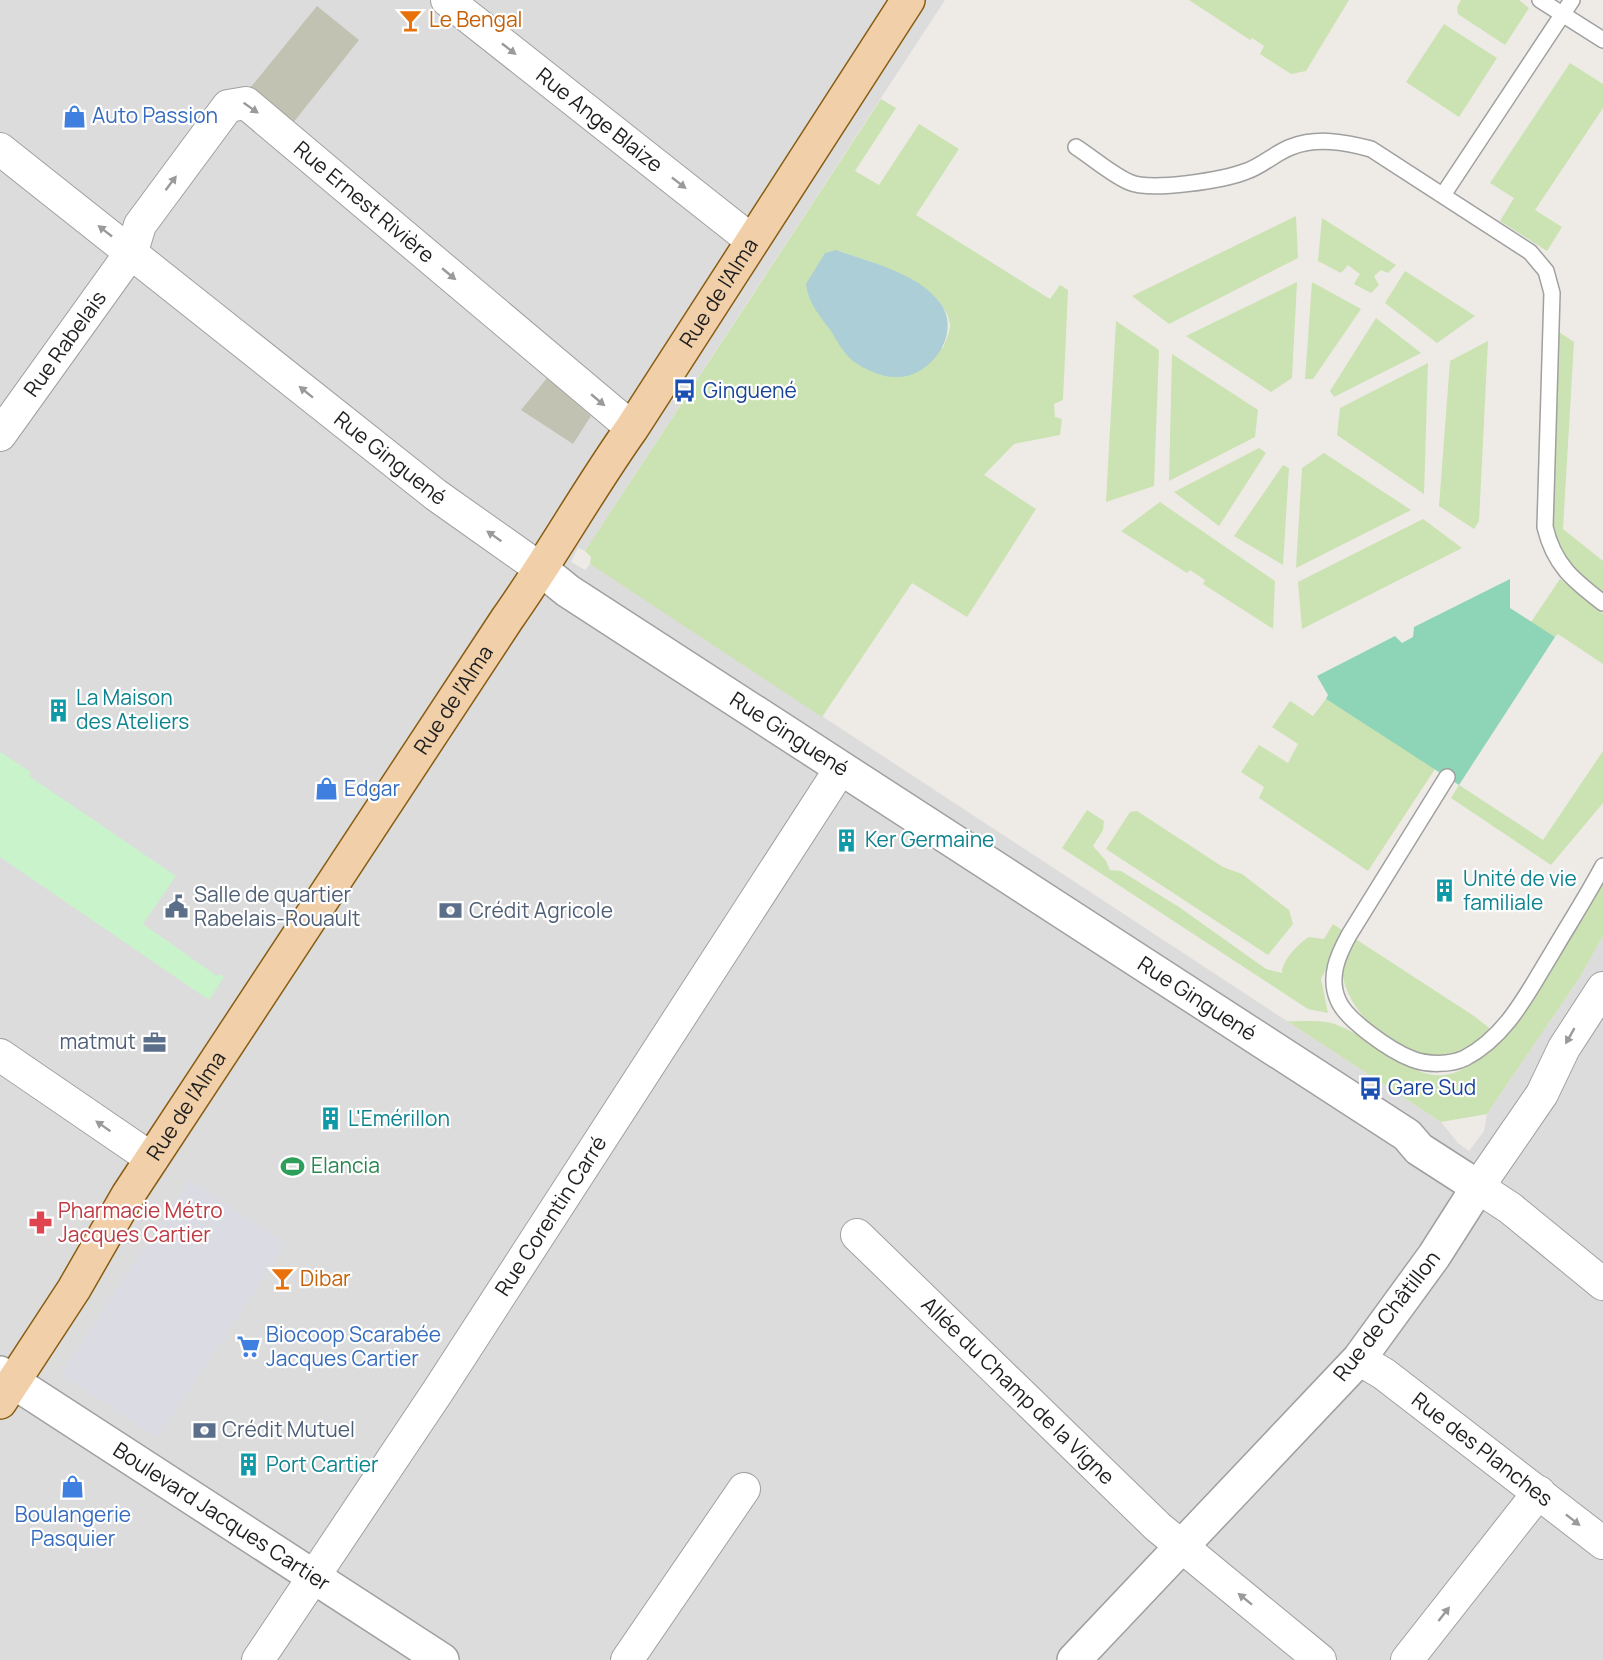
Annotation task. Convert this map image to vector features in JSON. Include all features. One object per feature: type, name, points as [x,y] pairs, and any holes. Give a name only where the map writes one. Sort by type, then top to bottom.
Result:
[{"type":"main road","name":"Rue de l'Alma","points":[[4,1385],[74,1289],[152,1159],[507,619],[542,570],[597,478],[632,428],[751,240],[908,0]]},
{"type":"street","name":"Rue Ange Blaize","points":[[447,0],[751,240]]},
{"type":"street","name":"Rue Ernest Rivière","points":[[132,251],[140,225],[228,106],[246,103],[632,428]]},
{"type":"street","name":"Rue Ginguené","points":[[0,149],[132,251],[436,495],[568,591],[1053,903],[1407,1135],[1419,1149],[1500,1200],[1603,1284]]},
{"type":"street","name":"Rue Rabelais","points":[[0,435],[132,251]]},
{"type":"street","name":"Rue Corentin Carré","points":[[258,1660],[438,1391],[841,768]]},
{"type":"street","name":"Rue de Châtillon","points":[[1074,1660],[1359,1359],[1434,1256],[1542,1094],[1564,1048],[1603,988]]},
{"type":"street","points":[[0,1055],[152,1159]]},
{"type":"street","name":"Allée du Champ de la Vigne","points":[[857,1235],[1180,1546],[1320,1660]]},
{"type":"street","name":"Rue des Planches","points":[[1359,1359],[1384,1374],[1603,1543]]},
{"type":"street","name":"Boulevard Jacques Cartier","points":[[4,1385],[313,1576],[442,1660]]},
{"type":"street","points":[[627,1660],[744,1489]]},
{"type":"street","points":[[1407,1660],[1539,1492]]},
{"type":"lane","points":[[1540,0],[1603,40]]},
{"type":"lane","points":[[1443,195],[1572,0]]},
{"type":"lane","points":[[1076,147],[1130,183],[1148,186],[1218,179],[1248,171],[1291,147],[1320,141],[1345,142],[1371,149],[1530,252],[1546,272],[1552,294],[1545,527],[1555,557],[1578,584],[1603,603]]},
{"type":"lane","points":[[1447,777],[1345,942],[1337,957],[1334,980],[1337,999],[1346,1014],[1360,1027],[1412,1059],[1437,1064],[1463,1059],[1484,1046],[1503,1029],[1521,1005],[1603,866]]},
{"type":"shaded area","points":[[0,0],[945,0],[585,551],[578,548],[571,562],[585,570],[590,564],[1441,1122],[1458,1143],[1469,1151],[1484,1131],[1487,1114],[1580,977],[1603,936],[1603,1660],[0,1660]]},
{"type":"shaded area","points":[[317,6],[359,40],[293,123],[251,87]]},
{"type":"shaded area","points":[[547,378],[591,416],[573,444],[521,410]]},
{"type":"shaded area","points":[[189,1180],[286,1245],[158,1438],[61,1374]]},
{"type":"green space","points":[[1189,0],[1349,0],[1306,71],[1291,74],[1260,54],[1264,46],[1252,38],[1250,40]]},
{"type":"green space","points":[[1461,0],[1519,0],[1529,8],[1505,45],[1458,14],[1457,7]]},
{"type":"green space","points":[[1444,24],[1497,58],[1459,117],[1406,82]]},
{"type":"green space","points":[[1570,63],[1603,84],[1603,108],[1535,210],[1562,227],[1547,251],[1500,221],[1514,198],[1490,183]]},
{"type":"green space","points":[[881,99],[896,108],[855,171],[879,185],[919,124],[959,149],[916,215],[1050,299],[1060,285],[1068,290],[1063,400],[1054,404],[1055,417],[1062,419],[1060,435],[1014,444],[984,475],[1036,509],[967,617],[912,583],[822,717],[590,564],[591,557],[585,551]],"holes":[[[836,250],[904,276],[935,297],[945,310],[950,325],[943,348]]]},
{"type":"green space","points":[[1296,216],[1298,258],[1169,324],[1132,296]]},
{"type":"green space","points":[[1322,218],[1396,265],[1388,273],[1381,270],[1374,276],[1379,285],[1371,293],[1354,284],[1360,274],[1348,265],[1341,273],[1318,261]]},
{"type":"green space","points":[[1405,271],[1475,316],[1437,343],[1385,303]]},
{"type":"green space","points":[[1297,282],[1292,378],[1271,392],[1186,336]]},
{"type":"green space","points":[[1312,282],[1361,309],[1313,379],[1305,379]]},
{"type":"green space","points":[[1376,318],[1421,353],[1334,397],[1330,391]]},
{"type":"green space","points":[[1116,321],[1159,350],[1154,486],[1106,502]]},
{"type":"green space","points":[[1556,330],[1574,342],[1563,529],[1603,561],[1603,595],[1566,562],[1551,530]]},
{"type":"green space","points":[[1488,341],[1479,521],[1474,529],[1439,506],[1450,361]]},
{"type":"green space","points":[[1172,354],[1258,410],[1255,437],[1169,481]]},
{"type":"green space","points":[[1428,363],[1424,494],[1337,435],[1340,408]]},
{"type":"green space","points":[[1259,448],[1266,453],[1219,526],[1174,492]]},
{"type":"green space","points":[[1324,453],[1411,510],[1296,568],[1302,468]]},
{"type":"green space","points":[[1283,465],[1289,468],[1283,565],[1234,536]]},
{"type":"green space","points":[[1160,502],[1275,581],[1273,629],[1203,584],[1205,580],[1190,570],[1187,573],[1121,531]]},
{"type":"green space","points":[[1423,519],[1462,548],[1302,629],[1298,582]]},
{"type":"green space","points":[[1510,579],[1510,608],[1555,637],[1459,785],[1326,699],[1328,695],[1317,676],[1395,636],[1402,643],[1413,637],[1414,627]]},
{"type":"green space","points":[[1560,579],[1603,614],[1603,664],[1558,634],[1555,637],[1531,622]]},
{"type":"green space","points":[[1326,699],[1435,769],[1368,871],[1259,798],[1264,787],[1241,772],[1259,745],[1288,763],[1298,744],[1272,727],[1290,701],[1313,716]]},
{"type":"green space","points":[[1603,751],[1603,803],[1551,865],[1451,798],[1459,785],[1543,840]]},
{"type":"green space","points":[[0,752],[31,772],[29,776],[176,876],[143,924],[217,976],[219,974],[224,977],[209,1000],[0,857]]},
{"type":"green space","points":[[1087,810],[1104,821],[1103,830],[1093,846],[1106,861],[1110,870],[1121,871],[1179,907],[1266,969],[1282,973],[1288,957],[1301,943],[1309,937],[1324,939],[1333,924],[1345,932],[1321,979],[1328,1013],[1308,1009],[1062,848]]},
{"type":"green space","points":[[1137,811],[1223,867],[1242,874],[1289,910],[1293,924],[1268,955],[1106,849],[1130,812]]},
{"type":"green space","points":[[1603,876],[1603,936],[1580,977],[1487,1114],[1441,1122],[1287,1021],[1331,1023],[1361,1037],[1418,1071],[1436,1075],[1454,1073],[1475,1062],[1500,1040]]},
{"type":"green space","points":[[1354,938],[1474,1016],[1493,1031],[1465,1051],[1445,1057],[1428,1057],[1411,1052],[1394,1043],[1364,1017],[1352,1001],[1345,985],[1342,964]]},
{"type":"water","points":[[836,250],[907,276],[932,293],[941,304],[948,328],[945,341],[930,363],[920,371],[908,376],[895,377],[878,374],[853,361],[841,347],[815,309],[806,284],[825,253]]},
{"type":"place","name":"Le Bengal","points":[[411,20]]},
{"type":"place","name":"Auto Passion","points":[[74,116]]},
{"type":"place","name":"Ginguené","points":[[685,391]]},
{"type":"place","name":"La Maison des Ateliers","points":[[58,710]]},
{"type":"place","name":"Edgar","points":[[326,789]]},
{"type":"place","name":"Ker Germaine","points":[[847,840]]},
{"type":"place","name":"Unité de vie familiale","points":[[1445,891]]},
{"type":"place","name":"Salle de quartier Rabelais-Rouault","points":[[176,907]]},
{"type":"place","name":"Crédit Agricole","points":[[451,911]]},
{"type":"place","name":"matmut","points":[[154,1042]]},
{"type":"place","name":"Gare Sud","points":[[1370,1088]]},
{"type":"place","name":"L'Emérillon","points":[[330,1119]]},
{"type":"place","name":"Elancia","points":[[293,1166]]},
{"type":"place","name":"Pharmacie Métro Jacques Cartier","points":[[40,1223]]},
{"type":"place","name":"Dibar","points":[[282,1279]]},
{"type":"place","name":"Biocoop Scarabée Jacques Cartier","points":[[248,1347]]},
{"type":"place","name":"Crédit Mutuel","points":[[204,1430]]},
{"type":"place","name":"Port Cartier","points":[[248,1465]]},
{"type":"place","name":"Boulangerie Pasquier","points":[[73,1487]]}]
